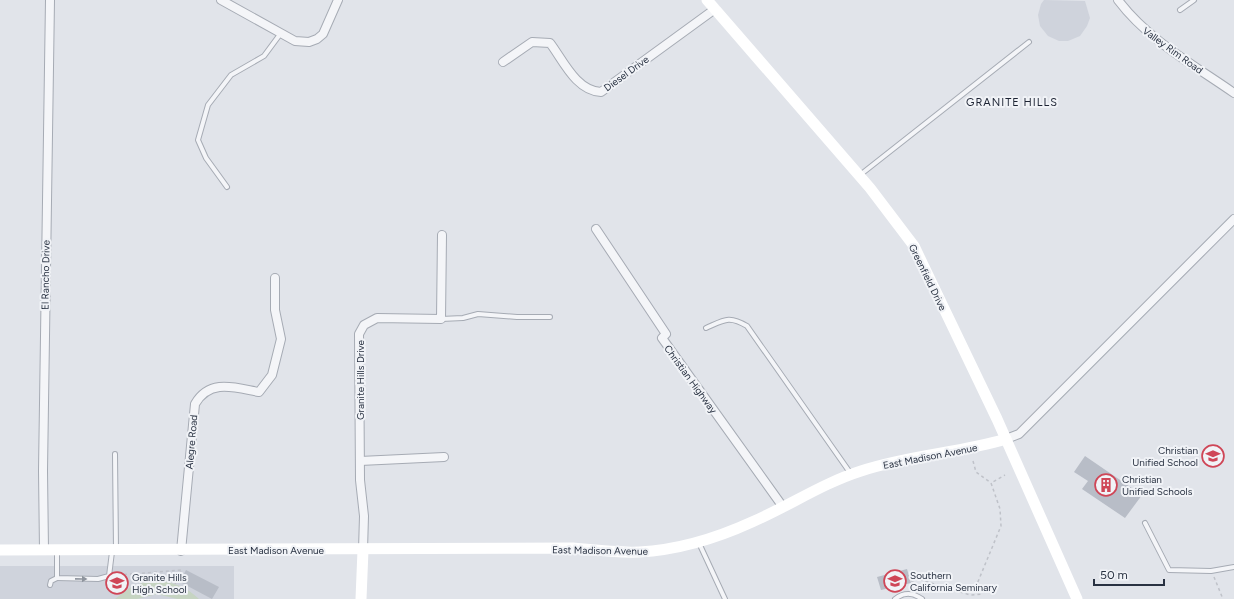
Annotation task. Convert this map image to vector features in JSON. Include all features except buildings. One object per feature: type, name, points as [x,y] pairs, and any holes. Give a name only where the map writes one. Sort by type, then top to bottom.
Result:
[{"type":"street","name":"El Rancho Drive","points":[[44,550],[42,471],[50,0]]},
{"type":"street","points":[[221,0],[295,40],[309,42],[317,39],[323,34],[338,0]]},
{"type":"street","name":"Greenfield Drive","points":[[708,0],[860,175],[914,246],[1006,439],[1078,599]]},
{"type":"street","name":"Valley Rim Road","points":[[1118,0],[1132,19],[1147,32],[1234,93]]},
{"type":"street","name":"Diesel Drive","points":[[502,62],[532,42],[550,42],[580,84],[588,89],[601,92],[715,9]]},
{"type":"street","name":"East Madison Avenue","points":[[0,550],[182,551],[573,548],[639,552],[699,542],[754,522],[825,485],[851,474],[905,459],[986,445],[1019,434],[1234,219]]},
{"type":"street","name":"Christian Highway","points":[[596,229],[666,334],[662,338],[783,506]]},
{"type":"street","points":[[441,319],[442,235]]},
{"type":"street","name":"Alegre Road","points":[[182,551],[195,404],[203,394],[217,386],[260,392],[272,375],[281,339],[275,310],[275,278]]},
{"type":"street","name":"Granite Hills Drive","points":[[361,599],[364,516],[360,480],[359,334],[364,325],[377,318],[441,319]]},
{"type":"street","points":[[360,461],[444,457]]},
{"type":"lane","points":[[1180,10],[1194,0]]},
{"type":"lane","points":[[227,187],[206,158],[198,140],[208,105],[231,75],[264,56],[281,33]]},
{"type":"lane","points":[[860,175],[1029,42]]},
{"type":"lane","points":[[441,319],[463,318],[478,314],[518,317],[550,317]]},
{"type":"lane","points":[[706,328],[726,319],[737,320],[747,326],[851,474]]},
{"type":"lane","points":[[50,585],[50,581],[56,578],[98,579],[109,576],[114,550],[115,454]]},
{"type":"lane","points":[[1145,523],[1169,570],[1211,571],[1234,567]]},
{"type":"lane","points":[[699,542],[725,599]]},
{"type":"lane","points":[[56,578],[57,550]]},
{"type":"lane","points":[[895,599],[906,594],[911,594],[922,599]]},
{"type":"path","points":[[911,582],[913,581],[913,578],[915,578],[970,595],[982,594],[977,584],[1002,526],[999,504],[991,483],[976,472],[972,461]]},
{"type":"path","points":[[991,483],[1005,475]]},
{"type":"path","points":[[118,575],[182,570],[175,584]]},
{"type":"path","points":[[1211,571],[1223,599]]},
{"type":"path","points":[[112,584],[121,594]]},
{"type":"shaded area","points":[[1044,0],[1085,1],[1090,18],[1087,26],[1080,36],[1068,41],[1059,41],[1048,36],[1040,26],[1038,15],[1041,4]]},
{"type":"shaded area","name":"Granite Hills High School","points":[[0,566],[234,566],[234,599],[0,599]]},
{"type":"green space","points":[[148,581],[162,581],[176,584],[188,590],[199,599],[177,599],[157,594],[137,599],[115,599],[131,587]]},
{"type":"place","name":"Christian Unified School","points":[[1213,456]]},
{"type":"place","name":"Christian Unified Schools","points":[[1106,485]]},
{"type":"place","name":"Southern California Seminary","points":[[895,581]]},
{"type":"place","name":"Granite Hills High School","points":[[117,583]]},
{"type":"district","name":"GRANITE HILLS","points":[[1012,102]]}]
